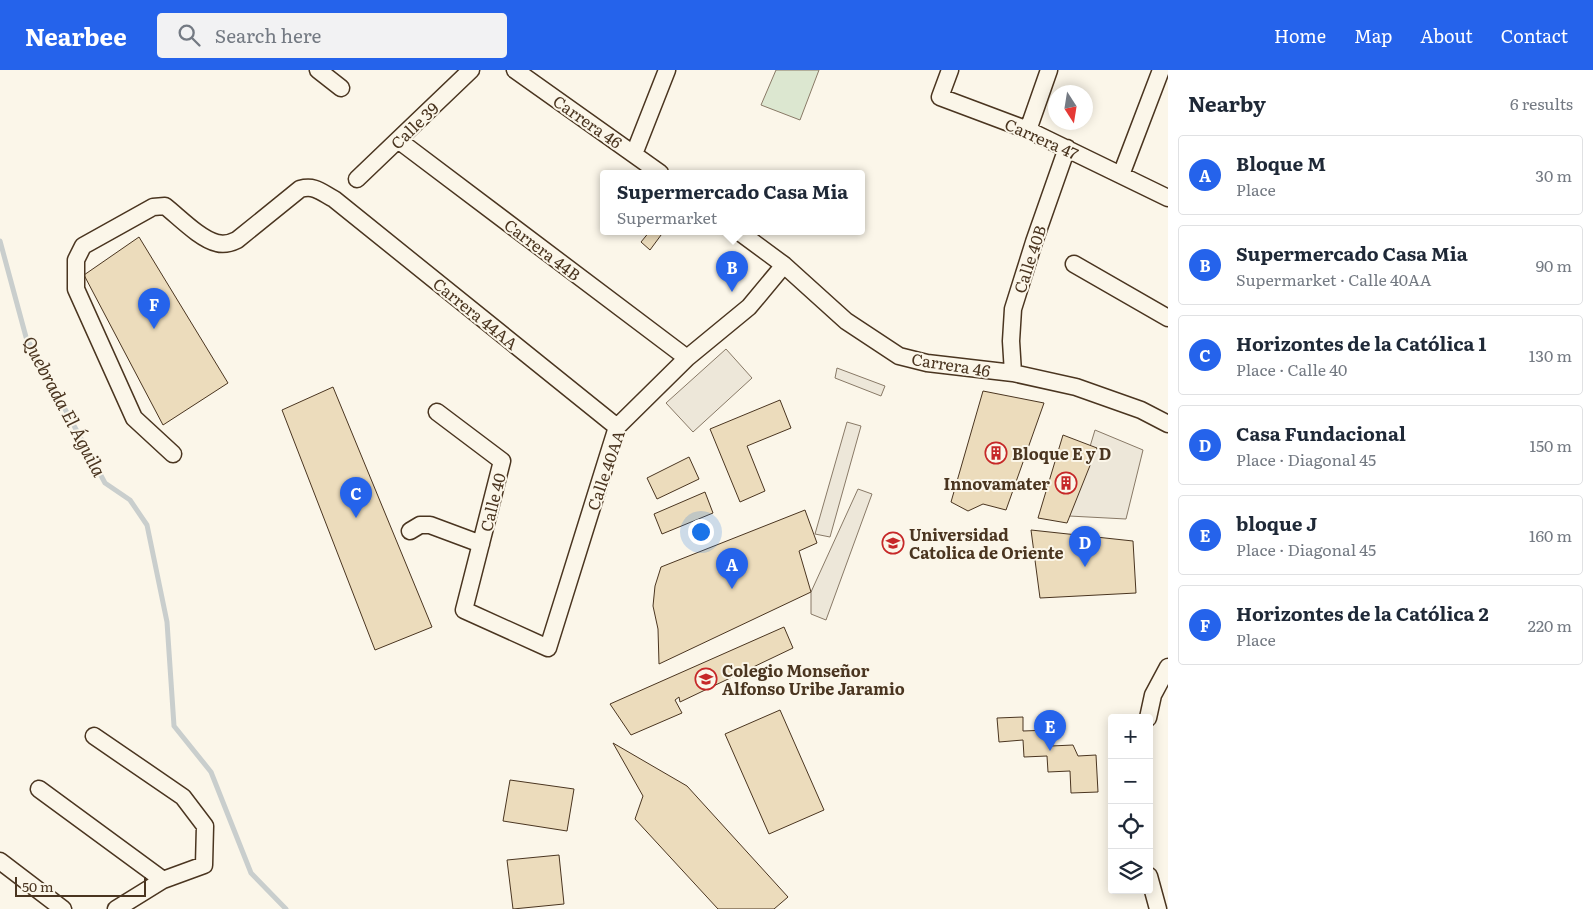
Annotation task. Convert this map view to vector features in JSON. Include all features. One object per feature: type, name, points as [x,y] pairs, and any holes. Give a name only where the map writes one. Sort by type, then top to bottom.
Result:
[{"type":"street","points":[[318,70],[341,88]]},
{"type":"street","name":"Calle 39","points":[[357,179],[471,70]]},
{"type":"street","name":"Carrera 46","points":[[515,70],[656,170]]},
{"type":"street","name":"Carrera 47","points":[[950,70],[940,97],[1028,130],[1168,198]]},
{"type":"street","points":[[1028,130],[1049,70]]},
{"type":"street","points":[[1121,176],[1161,70]]},
{"type":"street","points":[[634,154],[666,71]]},
{"type":"street","name":"Carrera 44B","points":[[398,140],[687,358]]},
{"type":"street","name":"Calle 40B","points":[[1013,373],[1011,341],[1013,309],[1066,148]]},
{"type":"street","name":"Carrera 44AA","points":[[173,454],[134,418],[76,289],[76,260],[83,246],[152,207],[165,206],[208,239],[219,244],[237,240],[300,189],[309,187],[315,188],[334,199],[617,427]]},
{"type":"street","name":"Carrera 46","points":[[743,235],[784,265],[846,321],[899,356],[927,363],[1013,373],[1076,387],[1140,410],[1168,424]]},
{"type":"street","points":[[1074,264],[1168,318]]},
{"type":"street","name":"Calle 40AA","points":[[464,610],[548,648],[617,427],[687,358],[748,307],[784,265]]},
{"type":"street","name":"Calle 40","points":[[437,412],[502,461],[464,610]]},
{"type":"street","name":"Calle 40","points":[[410,531],[420,525],[430,525],[481,544]]},
{"type":"street","points":[[1149,714],[1153,695],[1168,667]]},
{"type":"street","points":[[94,736],[183,797],[205,826],[204,865],[163,880],[116,909]]},
{"type":"street","points":[[39,789],[163,880]]},
{"type":"street","points":[[0,861],[63,909]]},
{"type":"street","points":[[1153,891],[1158,909]]},
{"type":"green space","points":[[776,70],[819,70],[800,120],[761,105]]},
{"type":"shaded area","points":[[726,349],[752,378],[693,432],[666,403]]},
{"type":"shaded area","points":[[837,368],[885,386],[881,396],[835,378]]},
{"type":"shaded area","points":[[847,422],[861,426],[830,537],[815,534]]},
{"type":"shaded area","points":[[1095,430],[1143,450],[1126,519],[1069,516]]},
{"type":"shaded area","points":[[858,489],[872,494],[826,620],[811,614],[811,592]]},
{"type":"building","points":[[647,235],[661,235],[650,250],[641,242]]},
{"type":"building","points":[[139,237],[228,383],[163,425],[84,275]]},
{"type":"building","points":[[333,387],[432,627],[375,650],[282,410]]},
{"type":"building","name":"Bloque E y D","points":[[983,391],[1044,403],[1006,510],[983,504],[968,511],[951,502]]},
{"type":"building","points":[[780,400],[791,428],[747,446],[765,491],[740,502],[710,429]]},
{"type":"building","name":"Innovamater","points":[[1063,435],[1097,448],[1067,523],[1038,518]]},
{"type":"building","points":[[689,457],[699,479],[657,499],[647,478]]},
{"type":"building","points":[[705,492],[713,513],[662,534],[654,514]]},
{"type":"building","points":[[805,510],[817,543],[799,551],[811,592],[659,664],[658,629],[653,606],[655,586],[661,567]]},
{"type":"building","points":[[1031,530],[1133,541],[1136,593],[1040,598]]},
{"type":"building","points":[[784,627],[793,648],[680,702],[679,697],[675,700],[682,713],[631,735],[610,704]]},
{"type":"building","points":[[780,710],[824,810],[769,834],[725,734]]},
{"type":"building","points":[[1023,717],[1023,731],[1050,730],[1051,746],[1073,745],[1078,756],[1096,755],[1098,792],[1071,793],[1070,771],[1048,772],[1047,756],[1024,757],[1023,740],[999,742],[997,718]]},
{"type":"building","points":[[613,743],[687,786],[788,897],[774,909],[718,909],[635,819],[643,796]]},
{"type":"building","points":[[510,780],[574,789],[567,831],[503,821]]},
{"type":"building","points":[[559,855],[564,904],[513,909],[507,860]]},
{"type":"waterway","name":"Quebrada El Águila","points":[[0,241],[26,337],[105,483],[130,500],[147,525],[167,622],[174,726],[211,772],[251,873],[286,909]]},
{"type":"place","name":"Supermercado Casa Mia","points":[[732,292]]},
{"type":"place","name":"Horizontes de la Católica 2","points":[[154,329]]},
{"type":"place","name":"Bloque E y D","points":[[996,453]]},
{"type":"place","name":"Innovamater","points":[[1066,483]]},
{"type":"place","name":"Horizontes de la Católica 1","points":[[356,518]]},
{"type":"place","name":"Universidad Catolica de Oriente","points":[[893,543]]},
{"type":"place","name":"Casa Fundacional","points":[[1085,567]]},
{"type":"place","name":"Bloque M","points":[[732,589]]},
{"type":"place","name":"Colegio Monseñor Alfonso Uribe Jaramio","points":[[706,679]]},
{"type":"place","name":"bloque J","points":[[1050,751]]}]
